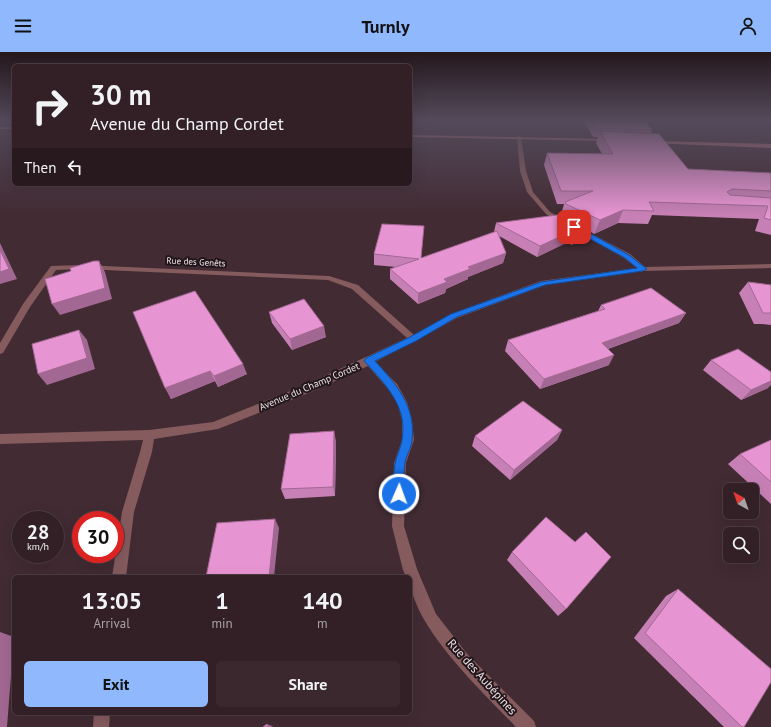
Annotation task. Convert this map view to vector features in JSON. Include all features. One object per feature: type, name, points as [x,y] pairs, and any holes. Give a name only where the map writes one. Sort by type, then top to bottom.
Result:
[{"type":"street","points":[[521,152],[523,171],[530,192],[548,213],[627,256],[643,269]]},
{"type":"street","name":"Avenue du Champ Cordet","points":[[0,439],[149,435],[214,426],[307,389],[369,361],[454,316],[544,283],[643,269],[771,266]]},
{"type":"street","name":"Rue des Genêts","points":[[0,350],[26,306],[54,268],[82,267],[329,278],[355,287],[413,339]]},
{"type":"street","name":"Rue des Aubépines","points":[[369,361],[393,387],[402,402],[407,420],[408,440],[400,463],[398,526],[410,570],[431,619],[463,660],[528,727]]},
{"type":"street","points":[[120,575],[128,512],[146,452],[149,435]]},
{"type":"street","points":[[101,727],[102,715]]},
{"type":"building","points":[[612,152],[674,152],[688,169],[771,173],[771,191],[732,189],[727,192],[730,195],[771,198],[771,220],[764,218],[768,206],[649,202],[654,211],[623,210],[600,220],[566,204],[565,202],[593,191],[561,191],[547,153],[613,154]]},
{"type":"building","points":[[565,214],[589,228],[575,234],[574,230],[540,246],[496,223]]},
{"type":"building","points":[[382,224],[424,226],[421,258],[497,231],[506,253],[468,267],[470,269],[444,279],[447,282],[418,293],[390,269],[419,259],[374,254]]},
{"type":"building","points":[[0,250],[9,269],[0,272]]},
{"type":"building","points":[[99,261],[105,288],[52,304],[45,279],[71,271],[70,268]]},
{"type":"building","points":[[748,282],[771,285],[771,313],[763,313]]},
{"type":"building","points":[[651,288],[686,313],[602,343],[614,355],[544,379],[508,340],[605,309],[601,305]]},
{"type":"building","points":[[195,291],[243,364],[214,376],[210,371],[165,388],[133,312]]},
{"type":"building","points":[[304,299],[324,326],[290,339],[269,312]]},
{"type":"building","points":[[79,330],[87,358],[38,374],[32,344]]},
{"type":"building","points":[[738,349],[771,372],[771,381],[751,390],[711,360]]},
{"type":"building","points":[[523,401],[562,430],[514,470],[475,436]]},
{"type":"building","points":[[334,431],[333,487],[281,489],[290,434]]},
{"type":"building","points":[[771,440],[771,482],[740,454]]},
{"type":"building","points":[[546,517],[575,542],[586,532],[611,557],[566,609],[512,552]]},
{"type":"building","points":[[275,519],[269,575],[206,575],[217,523]]},
{"type":"building","points":[[678,589],[771,669],[771,682],[744,727],[742,727],[645,633]]},
{"type":"route","points":[[399,494],[400,463],[408,440],[407,420],[402,402],[393,387],[369,361],[454,316],[544,283],[643,269],[627,256],[574,227]]}]
